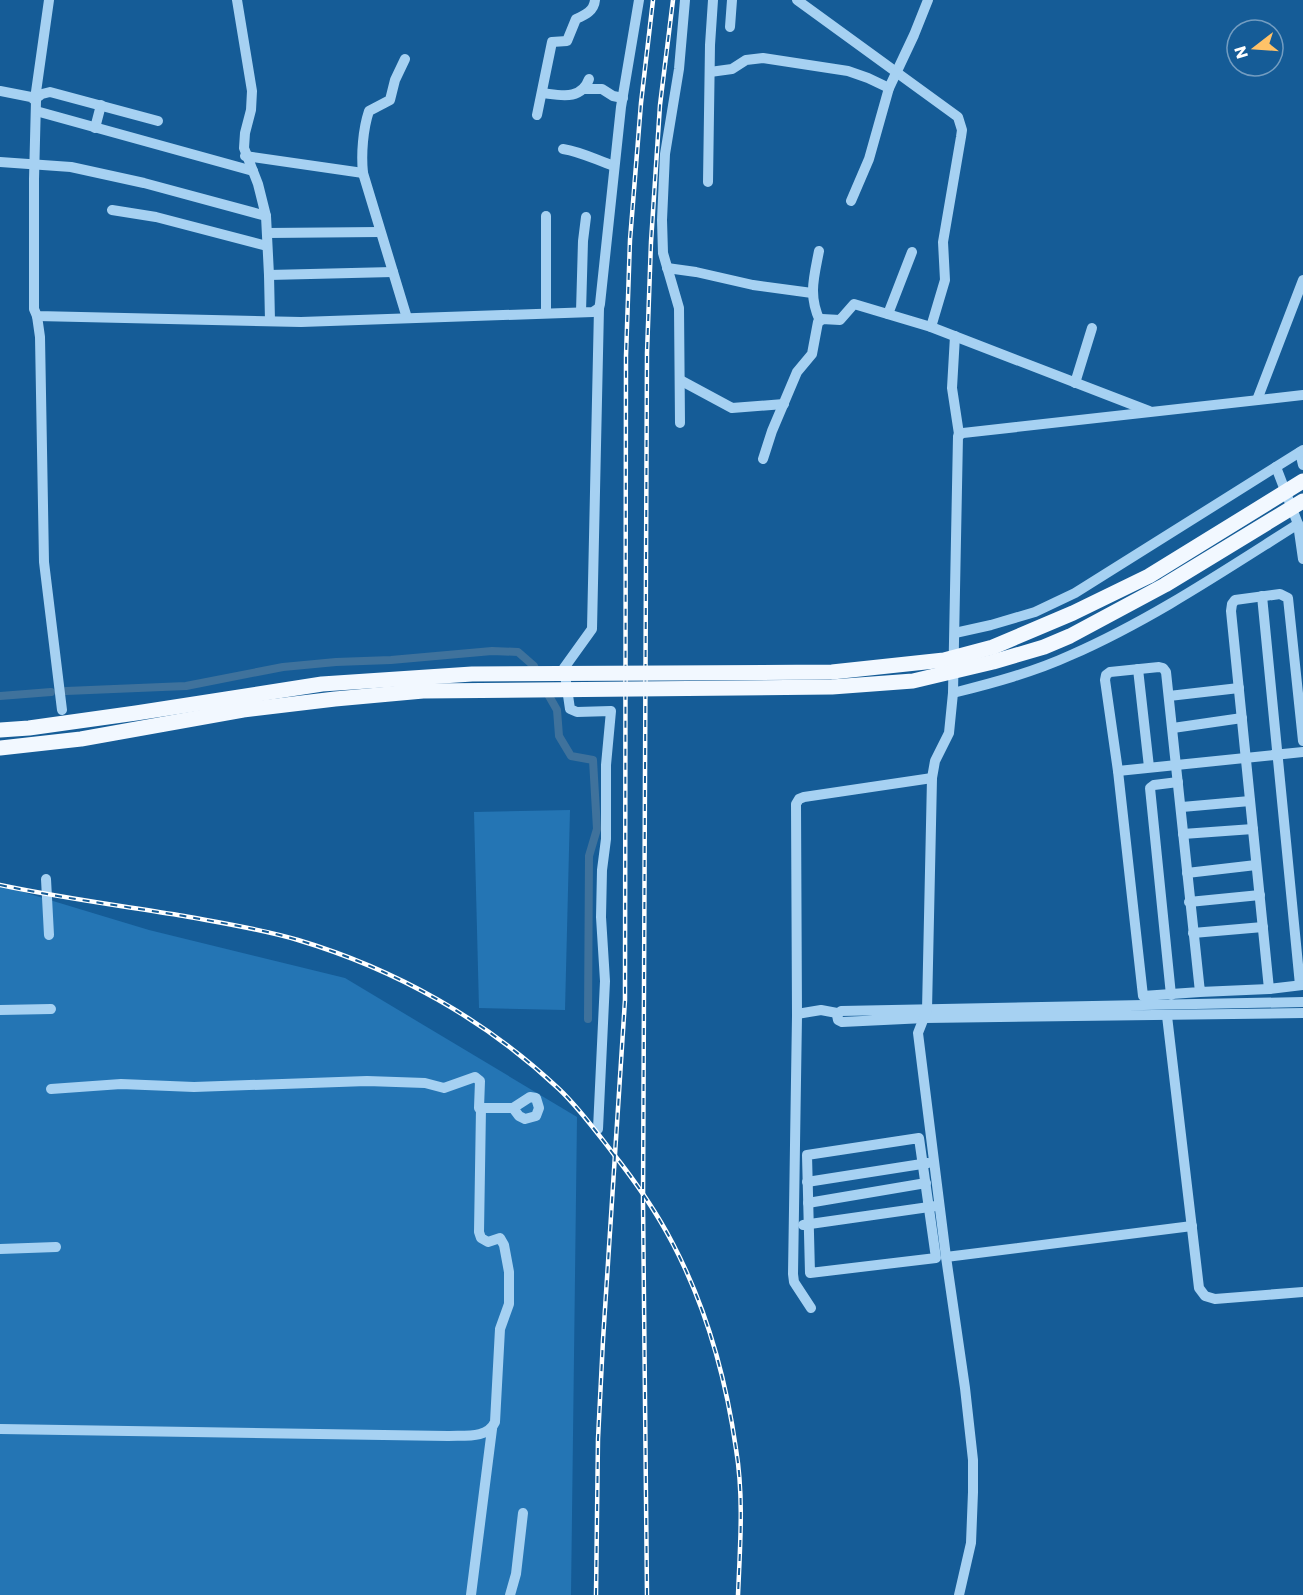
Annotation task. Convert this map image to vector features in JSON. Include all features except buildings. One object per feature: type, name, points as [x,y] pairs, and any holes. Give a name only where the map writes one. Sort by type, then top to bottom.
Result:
[{"type":"main road","points":[[0,730],[136,713],[322,684],[472,674],[832,672],[944,660],[993,647],[1073,613],[1149,576],[1303,481]]},
{"type":"main road","points":[[0,748],[81,739],[243,710],[423,691],[832,687],[913,681],[993,662],[1070,636],[1165,585],[1303,501]]},
{"type":"street","points":[[50,0],[35,99],[34,309],[40,337],[44,562],[62,710]]},
{"type":"street","points":[[237,0],[252,91],[251,110],[245,133],[245,156],[253,171],[266,216],[270,321]]},
{"type":"street","points":[[537,115],[552,42],[567,42],[576,19],[587,14],[595,0]]},
{"type":"street","points":[[598,1129],[604,981],[601,917],[602,870],[606,839],[606,765],[611,711],[577,712],[570,709],[564,668],[592,629],[598,308],[623,98],[639,0]]},
{"type":"street","points":[[680,423],[679,309],[667,268],[662,240],[664,172],[679,69],[684,0]]},
{"type":"street","points":[[708,182],[713,0]]},
{"type":"street","points":[[730,27],[732,0]]},
{"type":"street","points":[[797,0],[953,111],[958,117],[962,130],[943,242],[945,280],[932,327]]},
{"type":"street","points":[[851,201],[872,148],[889,88],[928,0]]},
{"type":"street","points":[[710,72],[732,69],[746,60],[763,58],[848,71],[889,88]]},
{"type":"street","points":[[405,59],[395,80],[390,100],[369,111],[364,140],[363,173],[407,318]]},
{"type":"street","points":[[542,93],[573,96],[587,84],[623,98]]},
{"type":"street","points":[[0,91],[35,99],[50,92],[158,121]]},
{"type":"street","points":[[94,128],[101,105]]},
{"type":"street","points":[[36,111],[253,171]]},
{"type":"street","points":[[563,149],[584,153],[591,158],[614,166]]},
{"type":"street","points":[[245,156],[363,173]]},
{"type":"street","points":[[0,162],[63,166],[120,178],[266,216]]},
{"type":"street","points":[[112,210],[156,217],[267,246]]},
{"type":"street","points":[[546,216],[546,313]]},
{"type":"street","points":[[581,312],[586,217]]},
{"type":"street","points":[[267,233],[380,231]]},
{"type":"street","points":[[763,459],[772,430],[797,372],[812,354],[819,321],[813,305],[812,293],[819,251]]},
{"type":"street","points":[[888,314],[912,252]]},
{"type":"street","points":[[667,268],[753,285],[812,293]]},
{"type":"street","points":[[269,275],[393,272]]},
{"type":"street","points":[[1257,400],[1303,280]]},
{"type":"street","points":[[819,321],[822,319],[840,320],[854,304],[932,327],[1152,412]]},
{"type":"street","points":[[37,316],[270,321],[593,312],[598,308]]},
{"type":"street","points":[[1075,383],[1092,328]]},
{"type":"street","points":[[955,336],[952,388],[959,434],[953,693],[949,733],[935,761],[932,778],[926,1014],[919,1029],[918,1042],[928,1163],[946,1257],[973,1460],[971,1543],[959,1595]]},
{"type":"street","points":[[680,380],[732,408],[784,404]]},
{"type":"street","points":[[959,434],[1303,395]]},
{"type":"street","points":[[955,633],[991,626],[1035,612],[1075,593],[1302,451],[1303,465]]},
{"type":"street","points":[[1276,466],[1298,524],[1303,559]]},
{"type":"street","points":[[953,693],[1041,667],[1104,640],[1204,583],[1298,524]]},
{"type":"street","points":[[1269,989],[1245,758],[1233,601],[1284,595],[1289,601],[1303,741]]},
{"type":"street","points":[[1200,992],[1173,728],[1163,668],[1110,672],[1106,675],[1105,680],[1118,771],[1143,996],[1302,985],[1262,596]]},
{"type":"street","points":[[1138,669],[1149,767]]},
{"type":"street","points":[[1169,696],[1239,688]]},
{"type":"street","points":[[1173,728],[1242,718]]},
{"type":"street","points":[[1118,771],[1303,752]]},
{"type":"street","points":[[811,1308],[793,1278],[797,802],[804,797],[932,778]]},
{"type":"street","points":[[1171,995],[1150,788],[1154,785],[1179,782]]},
{"type":"street","points":[[1182,807],[1250,801]]},
{"type":"street","points":[[1183,834],[1253,829]]},
{"type":"street","points":[[1187,873],[1257,865]]},
{"type":"street","points":[[46,879],[49,935]]},
{"type":"street","points":[[1189,902],[1260,895]]},
{"type":"street","points":[[1193,933],[1263,927]]},
{"type":"street","points":[[797,1014],[821,1010],[837,1013],[838,1020],[842,1022],[926,1014],[1303,1002]]},
{"type":"street","points":[[0,1010],[51,1009]]},
{"type":"street","points":[[926,1014],[1167,1016],[1303,1013]]},
{"type":"street","points":[[1167,1016],[1197,1281],[1205,1296],[1215,1299],[1303,1292]]},
{"type":"street","points":[[51,1089],[121,1084],[195,1087],[367,1081],[425,1083],[444,1088],[475,1077],[480,1081],[479,1232],[481,1238],[488,1242],[500,1238],[504,1245],[509,1272],[509,1304],[500,1329],[495,1422],[492,1429],[471,1595]]},
{"type":"street","points":[[481,1108],[513,1108]]},
{"type":"street","points":[[919,1138],[928,1163],[926,1183],[935,1206],[936,1258],[810,1273],[807,1155],[919,1138]]},
{"type":"street","points":[[794,1183],[807,1183],[928,1163]]},
{"type":"street","points":[[808,1203],[926,1183]]},
{"type":"street","points":[[793,1227],[935,1206]]},
{"type":"street","points":[[946,1257],[1192,1226]]},
{"type":"street","points":[[0,1249],[56,1247]]},
{"type":"street","points":[[0,1429],[448,1436],[484,1434],[492,1429]]},
{"type":"street","points":[[510,1595],[516,1574],[523,1513]]},
{"type":"shaded area","points":[[570,810],[565,1010],[479,1008],[474,812]]},
{"type":"shaded area","points":[[0,885],[149,930],[345,978],[577,1117],[571,1595],[0,1595]]},
{"type":"waterway","points":[[66,691],[186,686],[283,667],[492,651],[518,652],[534,666],[538,675]]},
{"type":"waterway","points":[[545,689],[557,710],[559,736],[571,756],[593,760],[597,829],[589,856],[588,1019]]},
{"type":"waterway","points":[[0,696],[51,692]]},
{"type":"railway","points":[[596,1595],[598,1439],[625,1000],[626,356],[630,240],[641,103],[653,0]]},
{"type":"railway","points":[[647,1595],[643,1203],[647,353],[651,242],[660,105],[673,0]]},
{"type":"railway","points":[[0,885],[241,926],[284,936],[334,952],[404,982],[470,1019],[531,1064],[559,1089],[593,1127],[652,1208],[685,1268],[705,1318],[727,1396],[738,1467],[741,1522],[738,1595]]}]
